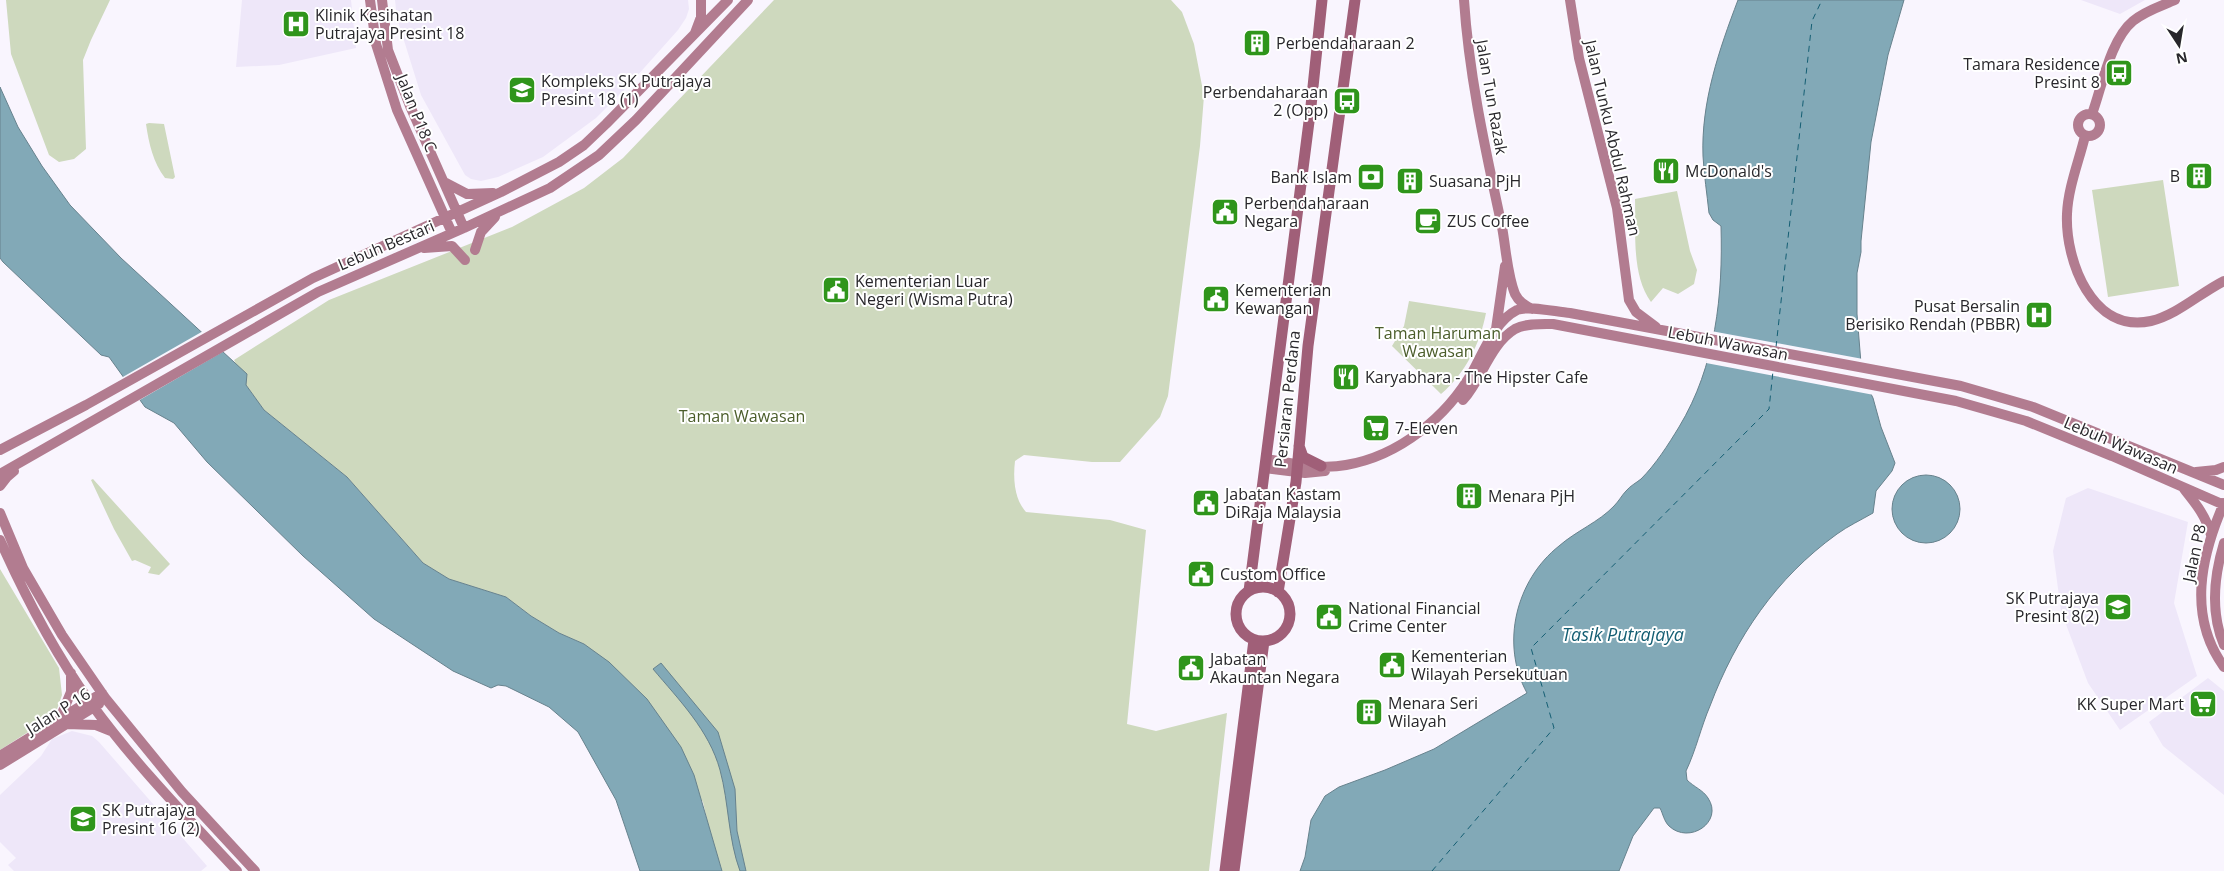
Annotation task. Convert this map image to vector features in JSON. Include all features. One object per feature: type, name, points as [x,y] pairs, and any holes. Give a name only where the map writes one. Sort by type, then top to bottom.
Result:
[{"type":"main road","name":"Jalan P18 C","points":[[370,0],[379,58],[398,110],[452,233]]},
{"type":"main road","name":"Jalan P18 C","points":[[382,0],[388,50],[410,106],[464,228]]},
{"type":"main road","points":[[694,36],[700,18],[702,0],[721,5],[729,20]]},
{"type":"main road","name":"Lebuh Bestari","points":[[0,474],[86,426],[269,318],[318,292],[550,188],[599,155],[636,120],[748,0]]},
{"type":"main road","name":"Persiaran Perdana","points":[[1249,591],[1311,106],[1322,0]]},
{"type":"main road","name":"Persiaran Perdana","points":[[1278,592],[1299,444],[1308,346],[1355,0]]},
{"type":"main road","name":"Jalan Tun Razak","points":[[1464,0],[1466,35],[1474,91],[1515,295],[1522,304],[1554,324]]},
{"type":"main road","name":"Jalan Tunku Abdul Rahman","points":[[1570,0],[1579,58],[1617,208],[1629,300],[1636,312],[1660,330]]},
{"type":"main road","points":[[2092,114],[2115,46],[2124,32],[2142,15],[2175,0]]},
{"type":"main road","name":"Lebuh Bestari","points":[[0,450],[86,405],[314,278],[501,192],[559,162],[584,145],[694,36],[721,5]]},
{"type":"main road","points":[[2092,114],[2099,120],[2100,129],[2092,136],[2085,136],[2079,131],[2078,122],[2084,115],[2092,114]]},
{"type":"main road","points":[[2085,136],[2069,195],[2067,214],[2074,263],[2081,282],[2090,298],[2101,309],[2113,316],[2143,323],[2164,317],[2224,281]]},
{"type":"main road","points":[[444,182],[467,194],[501,192]]},
{"type":"main road","points":[[417,231],[425,224],[434,211],[434,193]]},
{"type":"main road","points":[[475,250],[481,232],[501,211]]},
{"type":"main road","points":[[409,251],[452,246],[465,260]]},
{"type":"main road","points":[[1495,332],[1507,252]]},
{"type":"main road","name":"Lebuh Wawasan","points":[[1296,468],[1345,466],[1385,452],[1443,418],[1462,392],[1502,322],[1515,311],[1531,309],[1570,313],[1961,386],[2033,407],[2224,484]]},
{"type":"main road","name":"Lebuh Wawasan","points":[[1266,463],[1296,468],[1349,470],[1387,458],[1419,440],[1469,393],[1501,340],[1516,328],[1534,324],[1554,324],[1956,401],[2026,421],[2224,504]]},
{"type":"main road","points":[[0,442],[28,436]]},
{"type":"main road","points":[[1299,444],[1303,457],[1321,466]]},
{"type":"main road","points":[[0,486],[7,477],[48,448]]},
{"type":"main road","points":[[2195,472],[2216,470],[2224,467]]},
{"type":"main road","points":[[2182,487],[2208,521],[2211,535]]},
{"type":"main road","name":"Jalan P8","points":[[2224,504],[2211,535],[2200,582],[2202,613],[2210,639],[2224,667]]},
{"type":"main road","points":[[0,513],[23,568],[62,635],[104,696],[182,792],[255,871]]},
{"type":"main road","points":[[0,540],[16,576],[50,641],[91,704],[172,803],[237,871]]},
{"type":"main road","name":"Jalan P8","points":[[2224,543],[2215,574],[2215,610],[2224,644]]},
{"type":"main road","points":[[0,554],[16,576]]},
{"type":"main road","points":[[1264,587],[1278,592],[1289,605],[1289,622],[1279,636],[1259,640],[1246,635],[1237,620],[1238,604],[1249,591],[1264,587]]},
{"type":"main road","points":[[1225,871],[1244,756],[1259,640]]},
{"type":"main road","points":[[71,673],[71,692],[63,720],[96,724],[114,733]]},
{"type":"main road","name":"Jalan P 16","points":[[0,756],[104,696]]},
{"type":"main road","name":"Jalan P 16","points":[[0,765],[63,720]]},
{"type":"main road","points":[[1234,871],[1244,756]]},
{"type":"shaded area","name":"Klinik Kesihatan Putrajaya Presint 18","points":[[242,0],[351,0],[356,48],[279,65],[236,67]]},
{"type":"shaded area","name":"Kompleks SK Putrajaya Presint 18 (1)","points":[[395,0],[688,0],[689,9],[686,18],[678,30],[628,86],[596,118],[543,157],[498,177],[481,181],[471,179],[465,175],[421,95],[397,18]]},
{"type":"shaded area","points":[[2081,0],[2145,0],[2120,14]]},
{"type":"shaded area","name":"SK Putrajaya Presint 8(2)","points":[[2088,488],[2188,522],[2174,603],[2197,676],[2120,730],[2088,683],[2061,611],[2053,551],[2066,498]]},
{"type":"shaded area","points":[[2208,678],[2224,691],[2224,795],[2163,746],[2149,722]]},
{"type":"shaded area","name":"SK Putrajaya Presint 16 (2)","points":[[72,731],[92,736],[99,742],[207,866],[201,871],[14,871],[8,865],[16,858],[0,842],[0,795],[41,756],[52,739]]},
{"type":"green space","points":[[6,0],[110,0],[83,60],[86,149],[74,159],[59,162],[49,155],[11,54]]},
{"type":"green space","name":"Taman Wawasan","points":[[774,0],[1171,0],[1182,12],[1194,44],[1204,96],[1200,146],[1168,396],[1160,417],[1120,462],[1092,462],[1024,455],[1015,461],[1014,474],[1017,495],[1026,512],[1110,520],[1146,530],[1127,724],[1156,731],[1227,713],[1209,871],[722,871],[713,847],[703,802],[584,644],[559,633],[531,616],[506,597],[449,579],[423,563],[347,477],[264,410],[246,385],[234,360],[329,300],[512,227],[584,188],[623,158]]},
{"type":"green space","points":[[146,124],[164,124],[175,177],[173,179],[165,178],[155,159],[150,146]]},
{"type":"green space","points":[[2163,180],[2179,286],[2108,297],[2092,190]]},
{"type":"green space","points":[[1677,191],[1690,251],[1697,270],[1694,284],[1678,294],[1663,288],[1651,302],[1640,279],[1637,266],[1635,199]]},
{"type":"green space","name":"Taman Haruman Wawasan","points":[[1409,301],[1486,313],[1480,336],[1470,358],[1450,386],[1441,394],[1392,346],[1404,326]]},
{"type":"green space","points":[[93,479],[170,564],[159,575],[148,573],[151,567],[135,560],[132,561],[114,529],[91,480]]},
{"type":"green space","points":[[0,569],[59,668],[62,695],[56,712],[0,750]]},
{"type":"water","name":"Tasik Putrajaya","points":[[1738,0],[1904,0],[1888,55],[1871,142],[1861,252],[1857,273],[1857,314],[1862,376],[1873,398],[1881,427],[1895,463],[1892,471],[1876,491],[1873,513],[1837,534],[1795,570],[1760,611],[1732,656],[1710,706],[1686,771],[1687,780],[1706,795],[1712,807],[1708,822],[1702,828],[1686,833],[1677,831],[1667,824],[1660,808],[1654,808],[1633,836],[1619,871],[1300,871],[1305,857],[1311,820],[1325,796],[1339,787],[1434,749],[1527,693],[1519,674],[1514,634],[1517,614],[1532,576],[1544,560],[1559,546],[1608,512],[1628,489],[1641,479],[1671,441],[1692,404],[1709,355],[1715,330],[1720,278],[1721,226],[1713,220],[1709,213],[1704,170],[1703,136],[1705,116],[1718,57]]},
{"type":"water","points":[[0,87],[18,127],[42,166],[70,205],[121,258],[247,374],[246,385],[264,410],[347,477],[423,563],[449,579],[506,597],[531,616],[559,633],[584,644],[609,662],[647,699],[681,747],[694,775],[722,871],[640,871],[616,800],[578,732],[549,707],[506,686],[498,685],[491,688],[453,671],[374,619],[303,556],[207,462],[174,423],[145,407],[109,357],[101,355],[3,262],[0,258]]},
{"type":"water","points":[[1919,475],[1933,475],[1945,480],[1955,490],[1960,502],[1960,516],[1955,528],[1945,538],[1933,543],[1919,543],[1907,538],[1897,528],[1892,516],[1892,502],[1897,490],[1907,480]]},
{"type":"water","points":[[661,663],[718,732],[735,789],[737,831],[746,871],[740,871],[736,859],[723,783],[715,755],[692,716],[653,669]]},
{"type":"pier","points":[[205,330],[226,350],[138,401],[121,378]]},
{"type":"pier","points":[[1711,331],[1863,359],[1864,375],[1874,395],[1706,363]]},
{"type":"ferry route","points":[[1776,347],[1812,21],[1822,0]]},
{"type":"ferry route","points":[[1432,871],[1554,728],[1531,648],[1769,409],[1773,371]]},
{"type":"place","name":"Klinik Kesihatan Putrajaya Presint 18","points":[[296,24]]},
{"type":"place","name":"Perbendaharaan 2","points":[[1257,43]]},
{"type":"place","name":"Tamara Residence Presint 8","points":[[2119,73]]},
{"type":"place","name":"Kompleks SK Putrajaya Presint 18 (1)","points":[[522,90]]},
{"type":"place","name":"Perbendaharaan 2 (Opp)","points":[[1347,101]]},
{"type":"place","name":"McDonald's","points":[[1666,171]]},
{"type":"place","name":"B","points":[[2199,176]]},
{"type":"place","name":"Bank Islam","points":[[1371,177]]},
{"type":"place","name":"Suasana PjH","points":[[1410,181]]},
{"type":"place","name":"Perbendaharaan Negara","points":[[1225,212]]},
{"type":"place","name":"ZUS Coffee","points":[[1428,221]]},
{"type":"place","name":"Kementerian Luar Negeri (Wisma Putra)","points":[[836,290]]},
{"type":"place","name":"Kementerian Kewangan","points":[[1216,299]]},
{"type":"place","name":"Pusat Bersalin Berisiko Rendah (PBBR)","points":[[2039,315]]},
{"type":"place","name":"Karyabhara - The Hipster Cafe","points":[[1346,377]]},
{"type":"place","name":"7-Eleven","points":[[1376,428]]},
{"type":"place","name":"Menara PjH","points":[[1469,496]]},
{"type":"place","name":"Jabatan Kastam DiRaja Malaysia","points":[[1206,503]]},
{"type":"place","name":"Custom Office","points":[[1201,574]]},
{"type":"place","name":"SK Putrajaya Presint 8(2)","points":[[2118,607]]},
{"type":"place","name":"National Financial Crime Center","points":[[1329,617]]},
{"type":"place","name":"Kementerian Wilayah Persekutuan","points":[[1392,665]]},
{"type":"place","name":"Jabatan Akauntan Negara","points":[[1191,668]]},
{"type":"place","name":"KK Super Mart","points":[[2203,704]]},
{"type":"place","name":"Menara Seri Wilayah","points":[[1369,712]]},
{"type":"place","name":"SK Putrajaya Presint 16 (2)","points":[[83,819]]}]
